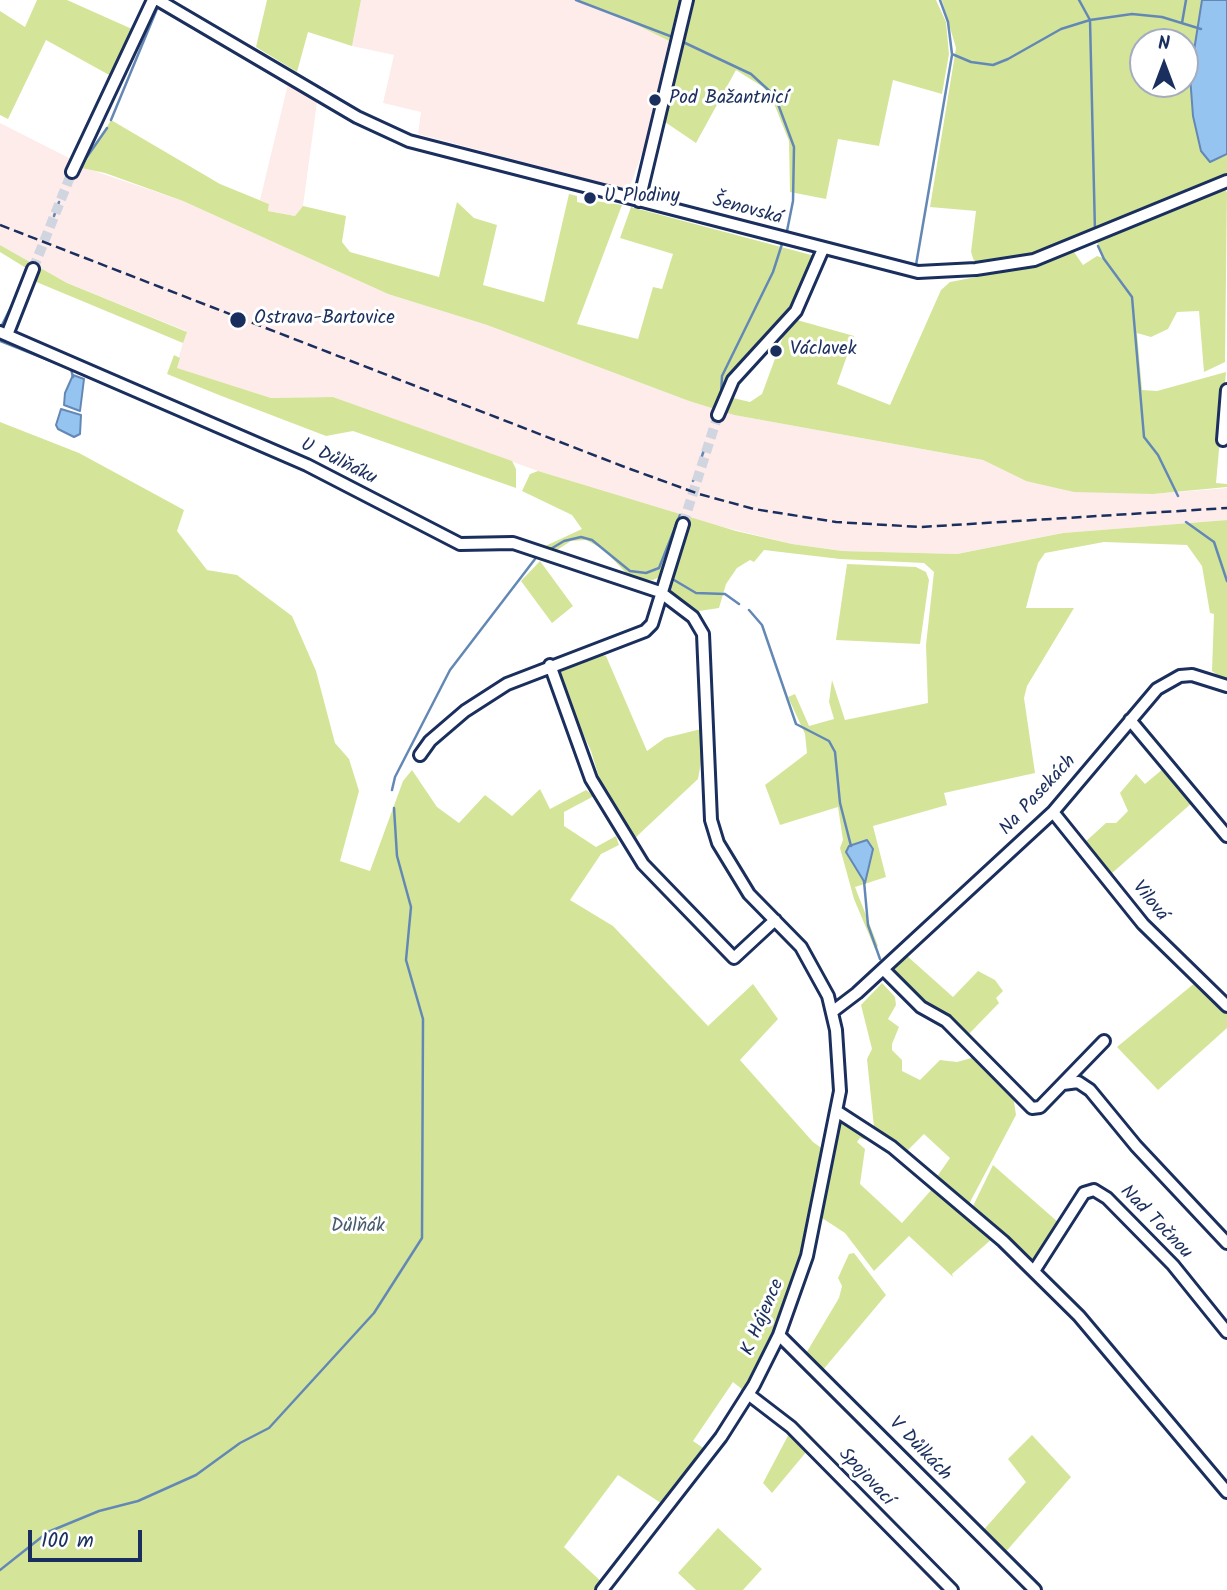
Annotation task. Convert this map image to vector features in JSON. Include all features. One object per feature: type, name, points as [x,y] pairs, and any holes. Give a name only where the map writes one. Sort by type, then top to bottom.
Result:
[{"type":"street","points":[[72,172],[155,0]]},
{"type":"street","name":"Šenovská","points":[[155,0],[387,133],[458,155],[918,272],[1008,265],[1056,253],[1227,181]]},
{"type":"street","points":[[639,201],[687,0]]},
{"type":"street","points":[[718,415],[733,380],[796,311],[823,249]]},
{"type":"street","name":"U Důlňáku","points":[[33,269],[4,333],[307,465],[460,544],[513,543],[664,581]]},
{"type":"street","points":[[1223,440],[1227,390]]},
{"type":"street","points":[[420,755],[430,741],[466,710],[507,684],[550,665],[645,631],[652,624],[683,524]]},
{"type":"street","points":[[664,581],[703,634],[712,820],[718,843],[749,894],[801,947],[828,996],[832,1012]]},
{"type":"street","points":[[550,665],[591,779],[643,864],[734,958],[775,920]]},
{"type":"street","name":"Na Pasekách","points":[[832,1012],[883,969],[1053,812],[1157,689],[1180,676],[1203,676],[1227,686]]},
{"type":"street","points":[[1130,720],[1227,836]]},
{"type":"street","name":"Vilová","points":[[1053,812],[1143,924],[1227,1006]]},
{"type":"street","points":[[883,969],[921,1007],[946,1021],[1028,1105],[1040,1107],[1104,1041]]},
{"type":"street","name":"K Hájence","points":[[602,1590],[721,1437],[748,1394],[779,1335],[807,1256],[827,1152],[838,1112],[840,1070],[832,1012]]},
{"type":"street","points":[[1081,1065],[1084,1084]]},
{"type":"street","points":[[1063,1084],[1073,1081],[1084,1084],[1227,1243]]},
{"type":"street","points":[[838,1112],[892,1147],[1003,1241],[1034,1271],[1086,1324],[1227,1492]]},
{"type":"street","name":"Nad Točnou","points":[[1034,1271],[1084,1193],[1088,1190],[1100,1192],[1173,1265],[1227,1332]]},
{"type":"street","name":"V Důlkách","points":[[779,1335],[1035,1590]]},
{"type":"street","name":"Spojovací","points":[[748,1394],[791,1427],[952,1590]]},
{"type":"shaded area","points":[[361,0],[576,0],[611,12],[669,41],[648,137],[630,186],[626,189],[418,134],[421,112],[383,103],[394,55],[352,46]]},
{"type":"shaded area","points":[[288,84],[317,102],[303,206],[295,216],[268,211],[269,204],[260,200]]},
{"type":"shaded area","points":[[0,123],[69,158],[71,163],[183,201],[388,294],[487,325],[689,401],[734,415],[983,460],[1026,481],[1153,494],[1227,488],[1227,520],[1063,533],[957,554],[842,551],[792,544],[691,519],[538,471],[333,397],[271,398],[176,368],[186,331],[67,283],[0,245]]},
{"type":"green space","points":[[37,0],[67,0],[132,29],[111,76],[46,40],[8,119],[0,115],[0,11],[25,27]]},
{"type":"green space","points":[[267,0],[361,0],[352,46],[308,32],[297,72],[256,47]]},
{"type":"green space","points":[[576,0],[679,0],[669,41],[611,12]]},
{"type":"green space","points":[[695,0],[936,0],[946,22],[949,54],[942,94],[893,80],[879,146],[838,139],[826,199],[790,192],[789,141],[771,96],[763,87],[736,70],[696,143],[665,122]]},
{"type":"green space","points":[[942,0],[1202,0],[1198,28],[1129,28],[1129,98],[1192,98],[1201,151],[1210,161],[1227,154],[1227,177],[1042,253],[985,262],[974,261],[971,252],[976,211],[930,207],[956,48]]},
{"type":"green space","points":[[111,120],[220,184],[269,204],[268,211],[295,216],[303,206],[346,216],[342,242],[350,252],[439,277],[457,202],[474,218],[497,225],[483,285],[544,302],[569,194],[577,196],[577,202],[586,204],[589,200],[622,205],[577,324],[638,339],[653,287],[662,289],[673,254],[620,238],[631,207],[815,256],[793,309],[724,388],[733,398],[750,402],[762,394],[783,337],[797,320],[854,336],[837,384],[890,405],[941,290],[950,282],[1040,265],[1074,252],[1083,265],[1097,256],[1103,258],[1097,242],[1223,188],[1227,192],[1225,362],[1204,372],[1199,311],[1177,312],[1168,329],[1151,337],[1137,333],[1142,390],[1157,391],[1226,372],[1216,483],[1227,484],[1227,487],[1153,494],[1074,492],[1026,481],[983,460],[734,415],[689,401],[487,325],[388,294],[183,201],[105,173],[82,168]]},
{"type":"green space","points":[[0,245],[67,283],[187,332],[183,343],[22,276],[26,268],[0,252]]},
{"type":"green space","points":[[174,355],[180,358],[177,368],[271,398],[333,397],[512,461],[516,469],[516,488],[353,431],[326,436],[219,395],[167,374]]},
{"type":"green space","name":"Důlňák","points":[[0,422],[79,453],[184,510],[177,531],[207,570],[237,575],[292,616],[316,671],[335,743],[349,759],[359,791],[340,861],[370,871],[403,781],[412,770],[437,807],[459,823],[485,795],[512,816],[540,789],[550,809],[586,790],[594,796],[564,812],[564,826],[596,847],[616,836],[619,845],[601,854],[570,900],[613,926],[708,1026],[753,984],[778,1019],[740,1060],[813,1142],[827,1152],[807,1256],[748,1394],[733,1382],[693,1441],[709,1452],[667,1507],[618,1475],[564,1547],[605,1585],[602,1590],[0,1590]]},
{"type":"green space","points":[[538,471],[736,531],[792,544],[842,551],[957,554],[1063,533],[1227,520],[1227,682],[1212,671],[1214,614],[1210,613],[1202,566],[1187,545],[1104,542],[1045,553],[1038,563],[1026,608],[1074,608],[1027,686],[1024,698],[1035,773],[944,793],[947,805],[873,826],[886,877],[855,887],[878,946],[875,949],[854,899],[840,848],[843,840],[838,807],[780,825],[765,785],[807,753],[805,734],[788,697],[795,694],[809,726],[834,719],[829,702],[832,680],[845,720],[928,703],[926,645],[934,572],[924,563],[840,559],[764,550],[754,562],[750,560],[737,568],[726,584],[719,608],[699,611],[672,595],[668,585],[686,535],[678,531],[664,575],[653,580],[631,578],[603,549],[586,540],[571,541],[554,552],[541,548],[582,529],[572,515],[522,491],[530,474]]},
{"type":"green space","points":[[540,561],[573,606],[552,623],[521,581]]},
{"type":"green space","points":[[847,564],[916,567],[926,572],[929,580],[920,644],[836,640]]},
{"type":"green space","points":[[597,654],[606,656],[647,751],[665,738],[701,729],[703,751],[698,779],[635,838],[631,836],[601,784],[591,751],[557,677],[557,668]]},
{"type":"green space","points":[[1164,768],[1193,802],[1111,874],[1084,843],[1106,823],[1116,823],[1128,811],[1120,793],[1136,774],[1145,784]]},
{"type":"green space","points":[[906,955],[953,997],[978,971],[995,980],[1003,991],[996,998],[999,1003],[967,1036],[890,970]]},
{"type":"green space","points":[[1196,982],[1210,995],[1208,999],[1212,998],[1227,1012],[1227,1028],[1158,1090],[1117,1047]]},
{"type":"green space","points":[[882,983],[895,997],[896,1005],[888,1019],[899,1027],[892,1050],[902,1060],[902,1071],[920,1080],[940,1060],[957,1062],[975,1057],[1013,1095],[1016,1115],[969,1204],[936,1178],[950,1158],[924,1134],[905,1153],[874,1127],[867,1059],[872,1049],[861,1005]]},
{"type":"green space","points":[[841,1120],[867,1133],[867,1140],[860,1138],[857,1142],[865,1149],[860,1184],[902,1223],[933,1188],[993,1238],[952,1274],[953,1277],[909,1236],[874,1271],[845,1233],[819,1216]]},
{"type":"green space","points":[[993,1165],[1059,1223],[1033,1262],[973,1206]]},
{"type":"green space","points":[[854,1253],[886,1295],[822,1371],[805,1355],[839,1298],[842,1286],[838,1278],[849,1254]]},
{"type":"green space","points":[[791,1430],[807,1451],[772,1493],[763,1483]]},
{"type":"green space","points":[[1032,1435],[1071,1477],[1003,1555],[980,1534],[1026,1482],[1008,1459]]},
{"type":"green space","points":[[718,1528],[762,1569],[743,1590],[696,1590],[678,1573]]},
{"type":"water","points":[[1202,0],[1227,0],[1227,154],[1210,162],[1201,151],[1193,116],[1192,98],[1199,98],[1198,28]]},
{"type":"water","points":[[73,375],[84,379],[80,411],[64,405],[65,393]]},
{"type":"water","points":[[61,409],[81,415],[80,434],[74,437],[58,429],[56,425]]},
{"type":"water","points":[[867,840],[873,849],[865,883],[846,852],[849,846]]},
{"type":"waterway","points":[[576,0],[670,36]]},
{"type":"waterway","points":[[940,0],[948,22],[952,54],[971,62],[993,65],[1061,29],[1090,20],[1132,14],[1162,17],[1201,29]]},
{"type":"waterway","points":[[1079,0],[1090,20],[1095,232]]},
{"type":"waterway","points":[[1182,23],[1186,0]]},
{"type":"waterway","points":[[111,120],[159,4]]},
{"type":"waterway","points":[[683,42],[751,74],[775,96],[794,147],[793,201],[787,231]]},
{"type":"waterway","points":[[916,265],[952,55]]},
{"type":"waterway","points":[[80,167],[107,128]]},
{"type":"waterway","points":[[54,216],[59,202]]},
{"type":"waterway","points":[[721,395],[722,376],[773,272],[782,244]]},
{"type":"waterway","points":[[1098,246],[1104,259],[1132,297],[1144,437],[1158,455],[1178,496]]},
{"type":"waterway","points":[[0,329],[19,291]]},
{"type":"waterway","points":[[0,341],[71,369],[73,377]]},
{"type":"waterway","name":"U Důlňáku","points":[[701,459],[704,450]]},
{"type":"waterway","points":[[549,550],[564,541],[581,537],[592,540],[630,571],[646,573],[659,568],[680,515]]},
{"type":"waterway","points":[[1186,522],[1214,542],[1227,581]]},
{"type":"waterway","points":[[392,790],[395,777],[450,670],[535,559]]},
{"type":"waterway","points":[[669,577],[696,593],[725,594],[739,604]]},
{"type":"waterway","points":[[749,610],[762,625],[796,724],[829,741],[835,752],[840,803],[851,846]]},
{"type":"waterway","points":[[0,1570],[48,1532],[99,1511],[138,1501],[196,1475],[240,1443],[269,1428],[374,1313],[422,1238],[423,1019],[406,960],[411,907],[397,856],[394,808]]},
{"type":"waterway","points":[[864,881],[868,925],[880,959]]},
{"type":"tunnel","points":[[33,269],[72,172]]},
{"type":"tunnel","points":[[683,524],[718,415]]},
{"type":"railway","points":[[0,225],[622,466],[699,494],[754,509],[836,522],[921,527],[1227,508]]},
{"type":"place","name":"Pod Bažantnicí","points":[[655,100]]},
{"type":"place","name":"U Plodiny","points":[[590,198]]},
{"type":"place","name":"Ostrava-Bartovice","points":[[238,320]]},
{"type":"place","name":"Václavek","points":[[776,351]]}]
